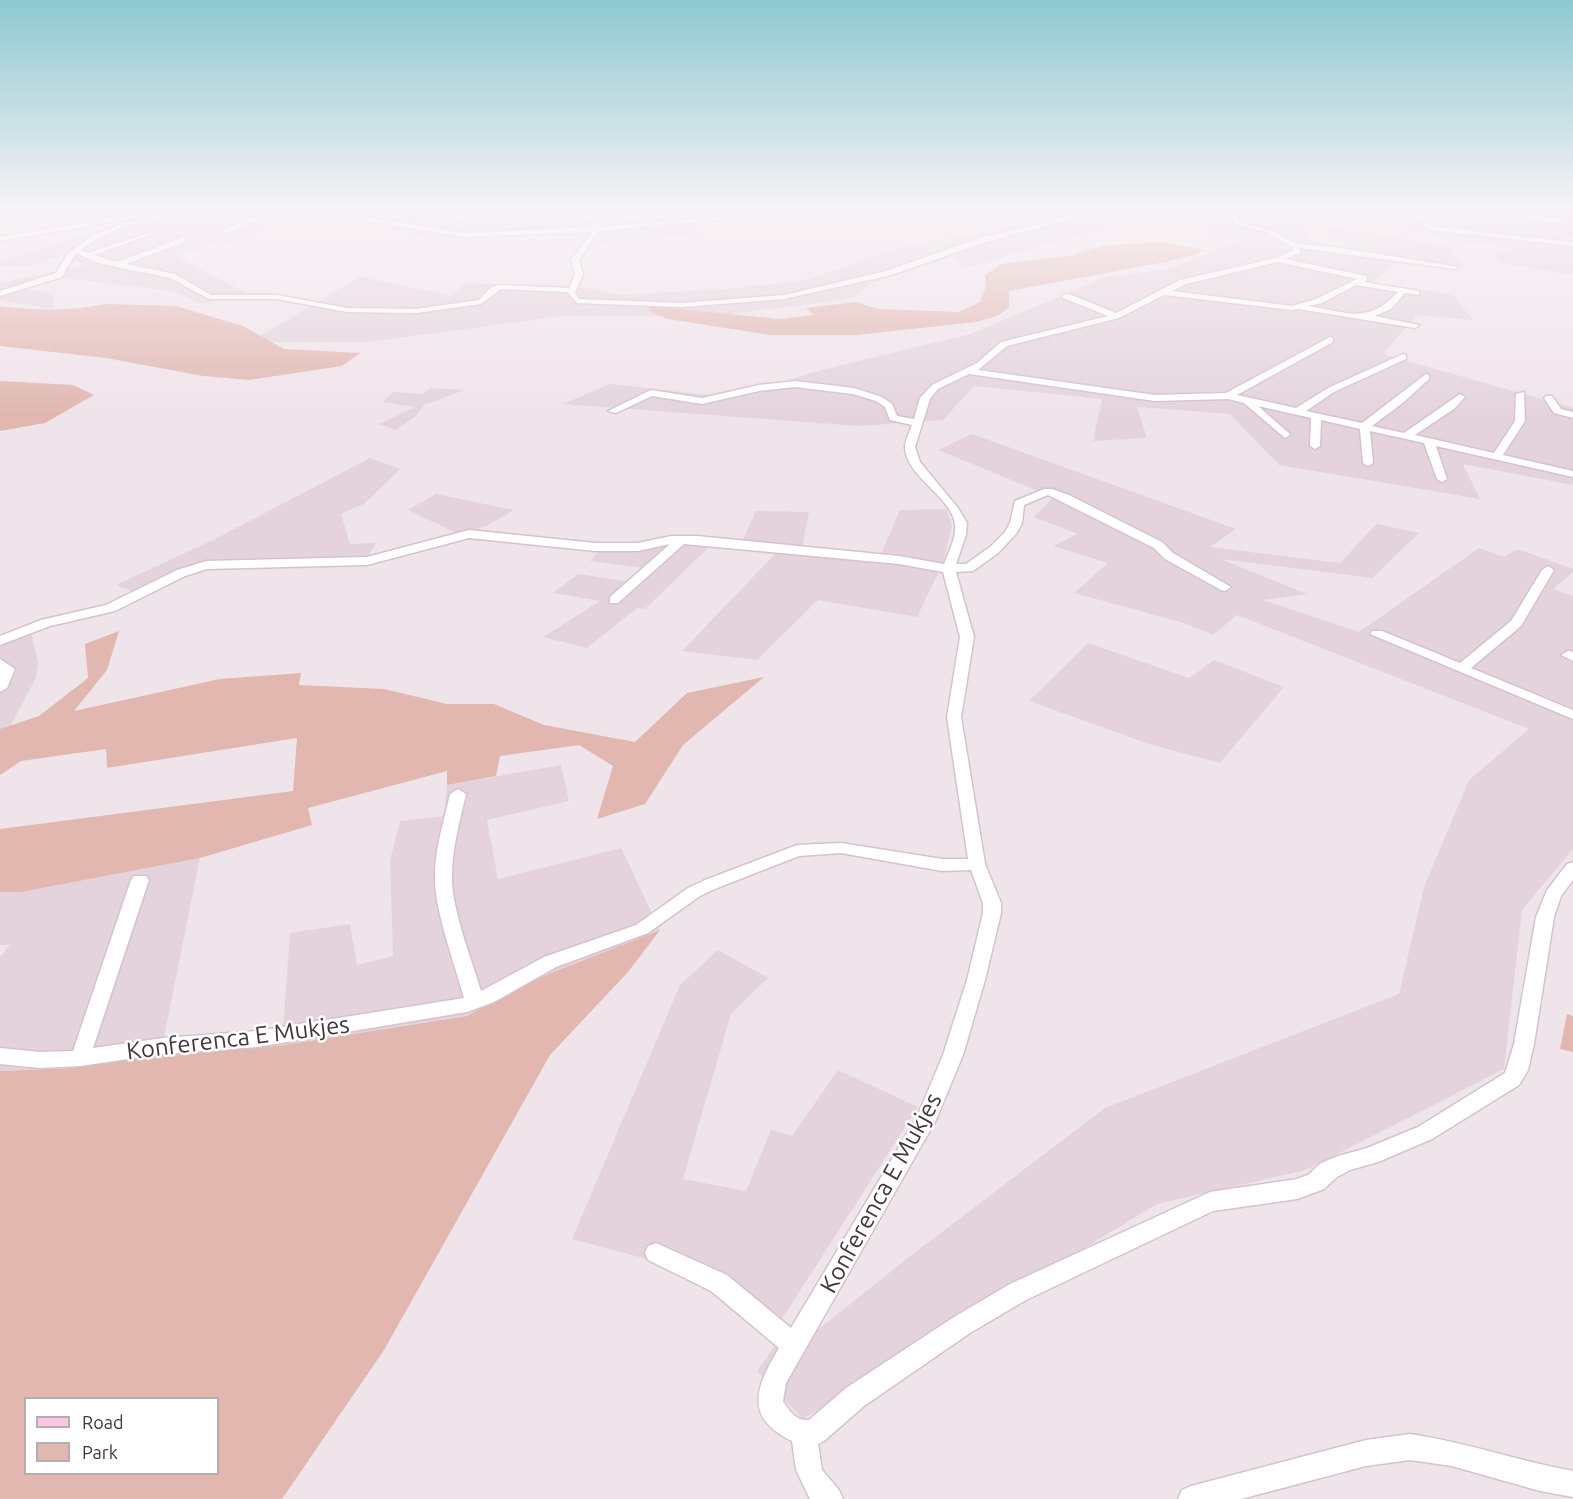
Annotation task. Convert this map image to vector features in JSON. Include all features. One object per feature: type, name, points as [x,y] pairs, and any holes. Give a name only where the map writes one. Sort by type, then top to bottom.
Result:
[{"type":"street","points":[[0,294],[50,278]]},
{"type":"street","points":[[175,278],[209,297],[277,297],[347,310],[408,311],[473,304],[481,302],[494,289],[500,287],[572,290]]},
{"type":"street","points":[[578,278],[572,290],[577,301],[682,305],[771,299],[866,278]]},
{"type":"street","points":[[949,568],[960,535],[961,523],[911,453],[910,441],[929,393],[944,382],[969,371],[1004,345],[1116,316],[1197,278]]},
{"type":"street","points":[[1298,307],[1310,305],[1358,283],[1363,278]]},
{"type":"street","points":[[1358,283],[1416,293]]},
{"type":"street","points":[[1365,318],[1388,308],[1403,291]]},
{"type":"street","points":[[1163,292],[1298,307],[1415,325]]},
{"type":"street","points":[[1066,296],[1116,316]]},
{"type":"street","points":[[1228,396],[1330,340]]},
{"type":"street","points":[[1297,412],[1331,390],[1403,357]]},
{"type":"street","points":[[969,371],[1155,398],[1228,396],[1573,474]]},
{"type":"street","points":[[1365,428],[1426,377]]},
{"type":"street","points":[[613,411],[651,393],[702,402],[767,386],[795,384],[839,388],[868,395],[889,406],[893,418],[918,423]]},
{"type":"street","points":[[1497,456],[1520,421],[1521,394]]},
{"type":"street","points":[[1405,436],[1451,407],[1460,398]]},
{"type":"street","points":[[1549,398],[1557,411],[1573,415]]},
{"type":"street","points":[[1246,401],[1285,435]]},
{"type":"street","points":[[1315,446],[1316,417]]},
{"type":"street","points":[[1365,428],[1368,463]]},
{"type":"street","points":[[1429,442],[1442,478]]},
{"type":"street","points":[[0,641],[46,623],[110,608],[181,573],[206,565],[367,561],[470,534],[595,547],[638,547],[682,539],[949,568],[969,568],[994,550],[1014,528],[1019,503],[1048,491],[1065,497],[1158,545],[1169,556],[1225,587]]},
{"type":"street","points":[[614,600],[682,539]]},
{"type":"street","name":"Konferenca E Mukjes","points":[[804,1434],[782,1423],[770,1404],[774,1380],[926,1120],[953,1055],[976,980],[993,908],[977,864],[954,717],[966,637],[949,568]]},
{"type":"street","points":[[1462,669],[1516,623],[1548,570]]},
{"type":"street","points":[[1377,634],[1573,715]]},
{"type":"street","points":[[0,663],[8,669],[0,688]]},
{"type":"street","points":[[458,794],[446,847],[443,878],[448,907],[475,1002]]},
{"type":"street","name":"Konferenca E Mukjes","points":[[0,1056],[40,1060],[80,1058],[163,1046],[290,1035],[475,1002],[550,962],[642,929],[694,892],[711,884],[797,851],[841,848],[942,864],[977,864]]},
{"type":"street","points":[[830,1499],[810,1478],[804,1434],[815,1432],[855,1397],[962,1325],[1018,1292],[1210,1202],[1297,1190],[1316,1182],[1329,1170],[1346,1162],[1370,1156],[1425,1133],[1512,1079],[1518,1070],[1524,1044],[1548,904],[1573,868]]},
{"type":"street","points":[[80,1058],[140,880]]},
{"type":"street","points":[[656,1252],[719,1283],[795,1346]]},
{"type":"street","points":[[1191,1499],[1366,1453],[1410,1447],[1452,1453],[1540,1478],[1573,1484]]},
{"type":"shaded area","points":[[24,278],[218,278],[246,293],[202,304],[173,291],[62,278],[19,288],[53,294],[54,309],[0,301],[0,283]]},
{"type":"shaded area","points":[[358,278],[451,296],[465,283],[577,286],[620,295],[725,289],[803,281],[812,278],[888,278],[873,283],[848,299],[716,316],[562,316],[369,342],[250,342]]},
{"type":"shaded area","points":[[1103,278],[1377,278],[1372,282],[1453,295],[1473,320],[1417,315],[1383,354],[1573,408],[1573,485],[1463,464],[1480,499],[1279,465],[1230,414],[1137,407],[1147,438],[1093,441],[1102,399],[974,386],[943,420],[859,426],[563,404],[610,384],[734,398],[814,372],[970,334]]},
{"type":"shaded area","points":[[430,388],[465,390],[424,405],[416,416],[396,430],[379,424],[415,407],[382,402],[393,392],[423,394]]},
{"type":"shaded area","points":[[972,434],[1236,529],[1210,547],[1340,563],[1376,524],[1419,533],[1372,578],[1221,559],[1307,594],[1263,600],[1359,632],[1479,548],[1504,557],[1518,549],[1573,569],[1573,572],[1553,589],[1573,596],[1573,849],[1522,910],[1504,1069],[1306,1170],[1157,1204],[803,1419],[757,1371],[779,1340],[762,1326],[669,1265],[572,1239],[680,985],[718,950],[768,978],[731,1014],[683,1179],[746,1191],[771,1130],[792,1136],[838,1070],[918,1107],[780,1322],[805,1340],[909,1257],[1105,1108],[1399,994],[1424,887],[1469,780],[1529,729],[1237,615],[1213,635],[1184,623],[1074,593],[1108,563],[1053,546],[1077,534],[1034,517],[1053,497],[938,450]]},
{"type":"shaded area","points":[[370,458],[400,469],[364,504],[341,514],[350,544],[376,543],[365,562],[219,567],[195,573],[145,597],[116,585],[215,539]]},
{"type":"shaded area","points":[[436,494],[514,510],[487,526],[458,534],[408,510]]},
{"type":"shaded area","points":[[946,509],[952,525],[943,563],[917,617],[818,600],[757,660],[682,651],[776,553],[710,546],[645,609],[637,608],[587,648],[543,637],[600,601],[553,593],[578,574],[625,581],[643,568],[590,561],[600,550],[675,535],[742,541],[756,511],[809,512],[802,547],[881,554],[900,510]]},
{"type":"shaded area","points":[[31,632],[38,663],[36,678],[9,728],[0,729],[0,644]]},
{"type":"shaded area","points":[[1088,643],[1189,678],[1214,660],[1284,687],[1220,763],[1149,744],[1029,701]]},
{"type":"shaded area","points":[[561,765],[569,801],[487,820],[498,879],[621,848],[660,930],[531,981],[467,1016],[284,1045],[209,1052],[159,1051],[71,1068],[0,1071],[0,957],[10,945],[0,945],[0,892],[21,892],[200,858],[164,1038],[283,1029],[290,933],[350,924],[357,965],[393,956],[390,860],[400,821],[444,816],[447,785]]},
{"type":"green space","points":[[985,278],[1079,278],[1009,291],[1009,308],[997,316],[976,322],[857,335],[770,335],[668,319],[650,311],[648,306],[780,319],[814,315],[806,308],[856,302],[878,309],[959,312],[980,302],[986,287]]},
{"type":"green space","points":[[106,304],[176,306],[243,326],[284,349],[360,353],[342,366],[249,380],[203,376],[106,358],[0,346],[0,306],[53,310]]},
{"type":"green space","points":[[0,381],[73,385],[94,395],[45,423],[0,431]]},
{"type":"green space","points":[[119,631],[107,670],[74,711],[220,679],[301,673],[299,685],[384,689],[447,704],[494,704],[544,725],[635,742],[687,693],[764,677],[683,745],[645,804],[597,819],[613,766],[579,745],[500,756],[496,776],[447,785],[447,771],[308,808],[312,825],[200,858],[21,892],[0,892],[0,829],[293,791],[297,738],[107,768],[106,749],[21,761],[0,775],[0,729],[39,716],[88,678],[85,644]]},
{"type":"green space","points":[[660,930],[628,972],[550,1055],[384,1350],[282,1499],[0,1499],[0,1071],[71,1068],[159,1051],[209,1052],[284,1045],[467,1016],[531,981]]},
{"type":"green space","points":[[1567,1014],[1573,1016],[1573,1052],[1560,1049]]}]
